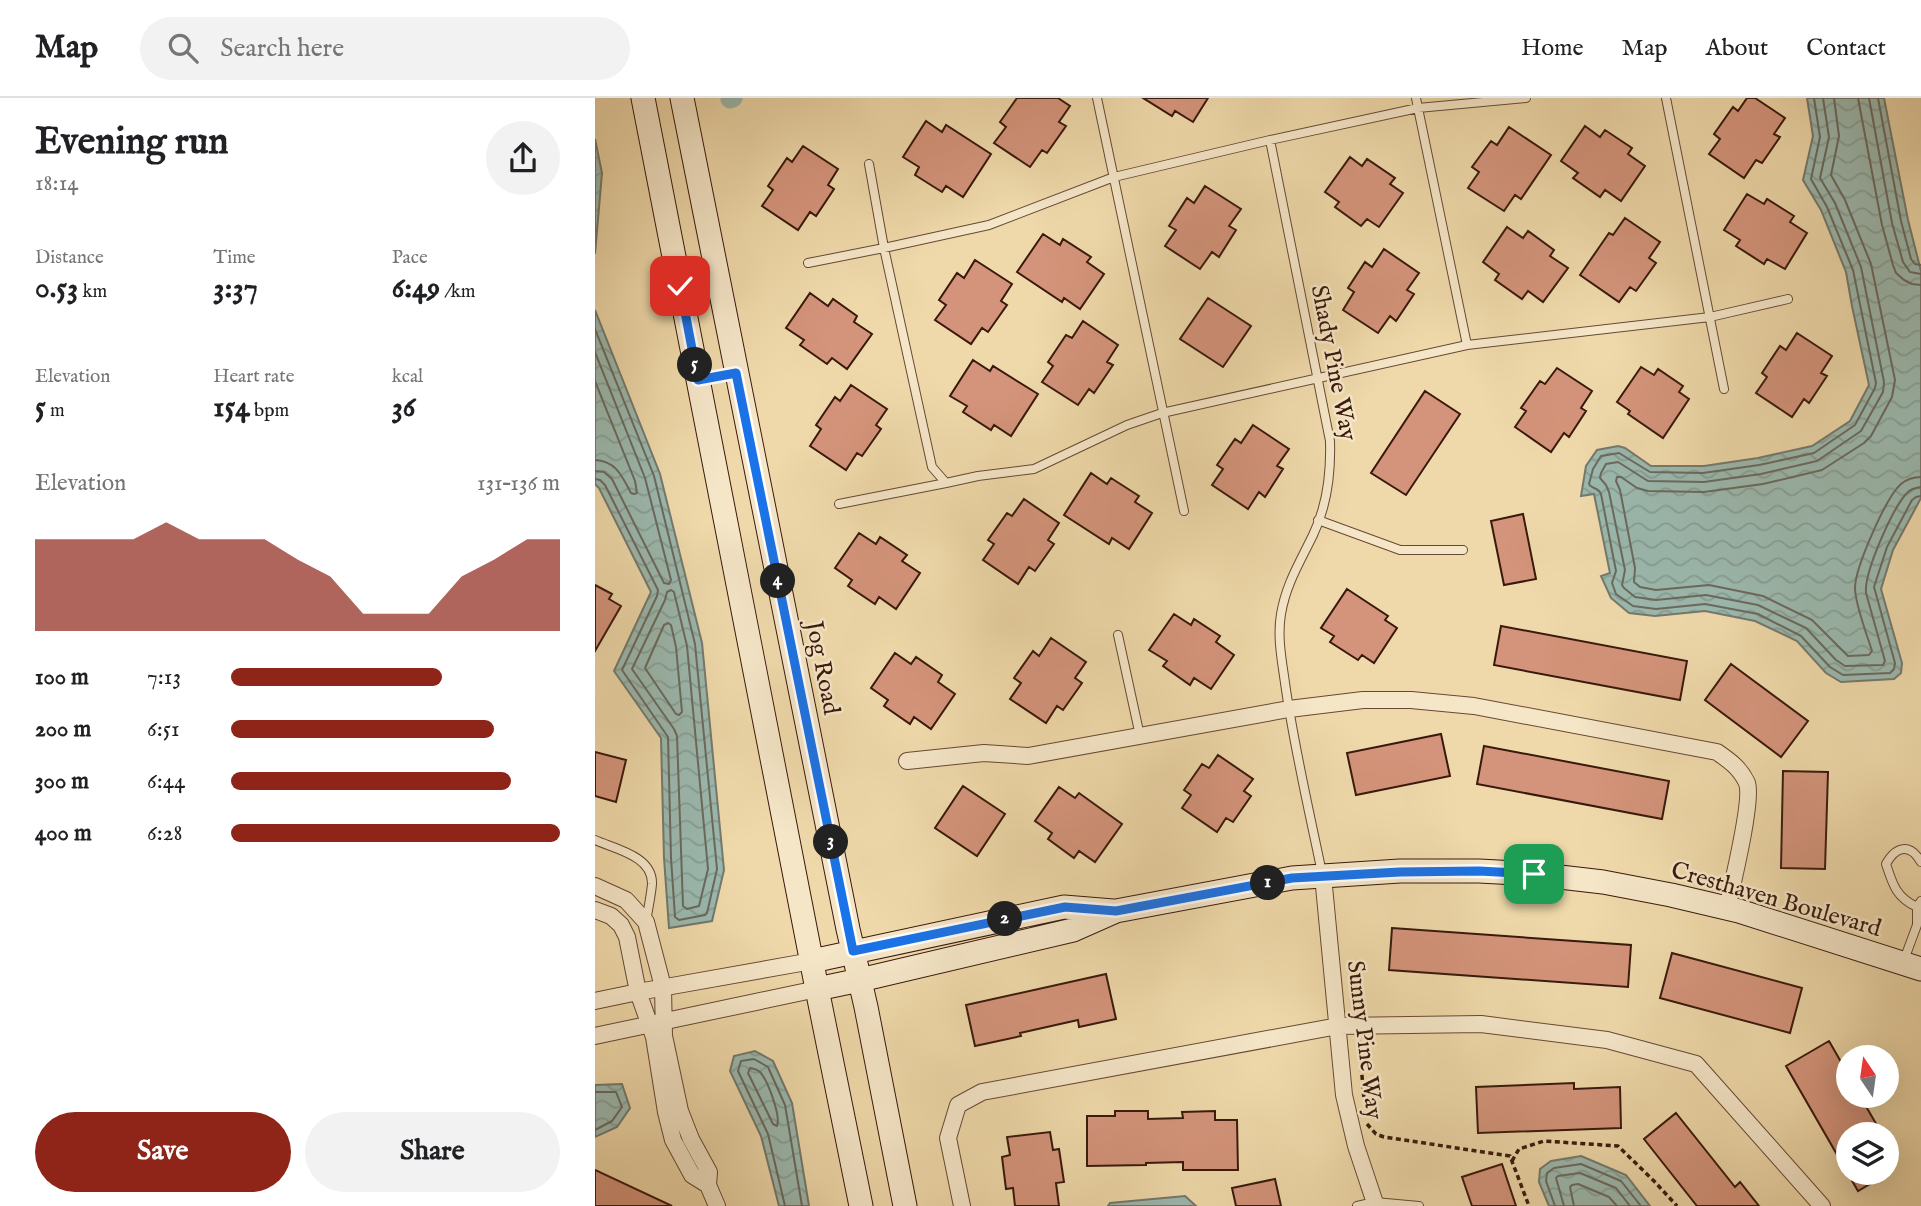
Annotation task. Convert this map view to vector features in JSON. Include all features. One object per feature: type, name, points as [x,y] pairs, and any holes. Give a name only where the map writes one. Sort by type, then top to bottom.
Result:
[{"type":"main road","points":[[643,98],[861,1206]]},
{"type":"main road","name":"Jog Road","points":[[682,98],[905,1206]]},
{"type":"main road","points":[[698,380],[736,373]]},
{"type":"main road","name":"Cresthaven Boulevard","points":[[817,989],[1073,930],[1116,911],[1292,878],[1400,872],[1479,871],[1603,882],[1727,908],[1912,966]]},
{"type":"main road","name":"Cresthaven Boulevard","points":[[811,961],[1065,907],[1116,911]]},
{"type":"street","points":[[907,761],[984,752],[1028,756],[1289,709],[1363,700],[1411,700],[1474,706],[1717,752],[1738,767],[1748,786],[1740,849],[1727,908]]},
{"type":"street","name":"Sunny Pine Way","points":[[1323,876],[1344,1095],[1356,1146],[1375,1204]]},
{"type":"street","points":[[595,886],[626,900],[646,922],[663,987],[659,1027]]},
{"type":"street","points":[[595,910],[611,916],[621,925],[627,937],[638,992],[659,1027],[680,1111],[709,1172],[708,1185],[717,1206]]},
{"type":"street","points":[[595,1001],[811,961]]},
{"type":"street","points":[[595,1036],[659,1027],[817,989]]},
{"type":"street","points":[[962,1206],[948,1138],[958,1105],[982,1092],[1338,1026],[1481,1024],[1607,1040],[1696,1064],[1822,1206]]},
{"type":"lane","points":[[1097,98],[1184,511]]},
{"type":"lane","points":[[1416,98],[1467,345]]},
{"type":"lane","points":[[808,263],[989,225],[1114,177],[1270,140],[1418,108],[1527,98]]},
{"type":"lane","points":[[1667,98],[1724,389]]},
{"type":"lane","name":"Shady Pine Way","points":[[1270,140],[1330,441],[1331,461],[1324,505],[1314,533],[1294,569],[1286,593],[1280,617],[1279,642],[1291,728],[1323,876]]},
{"type":"lane","points":[[869,164],[884,248],[932,467],[946,483]]},
{"type":"lane","points":[[839,504],[1034,469],[1127,425],[1162,413],[1467,345],[1710,317],[1788,299]]},
{"type":"lane","points":[[1318,520],[1400,550],[1463,550]]},
{"type":"lane","points":[[1118,635],[1140,736]]},
{"type":"lane","points":[[595,840],[641,860],[650,871],[652,881],[646,922]]},
{"type":"lane","points":[[1912,966],[1919,904],[1903,901],[1893,885],[1886,864],[1891,855],[1902,848],[1917,855],[1921,862]]},
{"type":"lane","points":[[1357,1206],[1419,1206]]},
{"type":"path","points":[[1359,1038],[1364,1103]]},
{"type":"path","points":[[1366,1122],[1376,1134],[1384,1137],[1510,1156],[1528,1206]]},
{"type":"path","points":[[1512,1161],[1519,1149],[1544,1141],[1618,1146],[1677,1206]]},
{"type":"water","points":[[1807,98],[1884,98],[1921,271],[1921,498],[1893,550],[1881,589],[1902,663],[1901,673],[1894,679],[1841,682],[1826,673],[1797,641],[1755,621],[1705,611],[1655,616],[1629,613],[1611,598],[1601,576],[1610,573],[1594,494],[1581,496],[1586,466],[1597,450],[1618,446],[1625,448],[1651,466],[1704,466],[1812,446],[1850,421],[1869,385],[1846,272],[1821,210],[1803,180],[1813,136]]},
{"type":"water","points":[[595,139],[602,173],[595,254]]},
{"type":"water","points":[[595,310],[660,474],[702,643],[724,870],[712,921],[669,928],[661,738],[614,671],[651,592],[595,484]]},
{"type":"water","points":[[755,1051],[773,1061],[792,1103],[809,1206],[779,1206],[761,1136],[730,1071],[734,1056]]},
{"type":"water","points":[[622,1084],[630,1108],[617,1127],[595,1137],[595,1085]]},
{"type":"water","points":[[1581,1156],[1626,1175],[1650,1206],[1549,1206],[1539,1182],[1540,1169],[1551,1161]]},
{"type":"water","points":[[1185,1196],[1196,1206],[1108,1206],[1110,1203]]},
{"type":"building","points":[[1017,98],[1058,98],[1070,106],[1059,122],[1066,126],[1047,153],[1042,150],[1030,167],[994,143],[1006,127],[1000,122]]},
{"type":"building","points":[[1143,98],[1208,98],[1193,122],[1175,111],[1172,116]]},
{"type":"building","points":[[1747,98],[1755,98],[1785,118],[1774,134],[1780,137],[1762,163],[1756,160],[1744,178],[1709,154],[1720,139],[1714,134],[1733,107],[1738,111]]},
{"type":"building","points":[[926,121],[942,132],[946,125],[991,154],[963,197],[946,186],[942,192],[915,175],[919,167],[903,157]]},
{"type":"building","points":[[1585,126],[1600,137],[1605,130],[1632,148],[1628,154],[1645,166],[1621,201],[1605,190],[1600,197],[1573,178],[1578,173],[1561,161]]},
{"type":"building","points":[[1509,127],[1551,155],[1521,199],[1515,195],[1504,211],[1468,188],[1479,172],[1472,167],[1491,141],[1497,145]]},
{"type":"building","points":[[803,146],[838,169],[828,185],[834,189],[816,216],[810,212],[798,230],[762,206],[773,190],[768,186],[787,158],[792,162]]},
{"type":"building","points":[[1350,157],[1362,166],[1367,159],[1395,178],[1390,184],[1403,193],[1379,227],[1367,219],[1361,226],[1335,207],[1339,202],[1325,192]]},
{"type":"building","points":[[1205,186],[1241,209],[1229,226],[1236,230],[1219,257],[1212,252],[1200,269],[1165,246],[1176,230],[1169,226],[1187,198],[1194,203]]},
{"type":"building","points":[[1747,194],[1764,204],[1767,199],[1794,216],[1790,222],[1807,233],[1785,269],[1767,259],[1764,264],[1736,246],[1740,240],[1724,230]]},
{"type":"building","points":[[1625,218],[1660,242],[1649,258],[1656,263],[1636,291],[1630,287],[1619,302],[1580,275],[1609,233],[1613,235]]},
{"type":"building","points":[[1507,227],[1523,238],[1528,231],[1554,250],[1550,256],[1568,268],[1543,302],[1528,291],[1522,299],[1495,280],[1499,274],[1483,262]]},
{"type":"building","points":[[1043,234],[1060,245],[1063,239],[1091,257],[1087,262],[1104,274],[1080,309],[1064,298],[1062,302],[1017,272]]},
{"type":"building","points":[[1384,249],[1419,273],[1407,290],[1414,294],[1396,321],[1390,316],[1378,333],[1343,310],[1354,292],[1348,288],[1365,262],[1372,267]]},
{"type":"building","points":[[975,260],[1012,284],[1001,301],[1007,305],[988,332],[982,328],[971,344],[935,320],[946,305],[939,300],[957,273],[964,278]]},
{"type":"building","points":[[810,293],[828,306],[833,299],[857,316],[854,322],[872,334],[847,369],[832,358],[827,364],[800,345],[804,340],[786,328]]},
{"type":"building","points":[[1208,298],[1251,326],[1223,367],[1180,339]]},
{"type":"building","points":[[1083,321],[1118,345],[1107,362],[1113,365],[1094,393],[1089,389],[1078,405],[1042,382],[1053,366],[1048,362],[1066,335],[1072,338]]},
{"type":"building","points":[[1797,333],[1832,356],[1821,373],[1827,376],[1809,403],[1804,399],[1792,417],[1756,393],[1767,377],[1762,373],[1780,346],[1786,350]]},
{"type":"building","points":[[973,360],[990,371],[993,366],[1038,394],[1011,436],[994,425],[991,430],[963,412],[967,406],[950,396]]},
{"type":"building","points":[[1641,367],[1654,375],[1658,369],[1683,386],[1679,392],[1689,399],[1663,438],[1628,414],[1630,411],[1617,402]]},
{"type":"building","points":[[1557,368],[1592,391],[1581,408],[1586,411],[1569,437],[1564,433],[1551,452],[1515,427],[1526,411],[1521,408],[1540,381],[1545,384]]},
{"type":"building","points":[[851,385],[887,409],[876,425],[881,429],[862,456],[857,453],[846,470],[810,446],[821,429],[816,425],[835,397],[840,401]]},
{"type":"building","points":[[1425,391],[1460,414],[1406,495],[1371,473]]},
{"type":"building","points":[[1253,425],[1289,449],[1277,466],[1283,469],[1265,497],[1259,492],[1248,509],[1212,485],[1223,469],[1217,465],[1235,439],[1241,443]]},
{"type":"building","points":[[1091,473],[1107,484],[1111,478],[1139,496],[1135,502],[1152,513],[1129,549],[1112,538],[1109,544],[1064,515]]},
{"type":"building","points":[[1024,499],[1059,523],[1048,540],[1054,544],[1035,571],[1029,567],[1018,584],[983,560],[994,544],[988,540],[1007,513],[1012,516]]},
{"type":"building","points":[[1523,514],[1536,579],[1504,585],[1491,521]]},
{"type":"building","points":[[859,533],[876,544],[880,537],[907,555],[902,561],[920,573],[896,609],[879,597],[875,604],[848,586],[852,580],[835,568]]},
{"type":"building","points":[[595,585],[612,594],[609,599],[621,606],[595,651]]},
{"type":"building","points":[[1347,589],[1388,616],[1385,620],[1397,628],[1374,663],[1362,655],[1358,660],[1330,642],[1334,636],[1321,628]]},
{"type":"building","points":[[1174,614],[1191,625],[1194,619],[1220,636],[1216,642],[1234,655],[1211,689],[1194,678],[1190,685],[1163,666],[1167,661],[1149,650]]},
{"type":"building","points":[[1501,626],[1687,661],[1680,700],[1494,665]]},
{"type":"building","points":[[1051,638],[1086,662],[1075,678],[1082,683],[1063,710],[1057,706],[1046,723],[1010,699],[1021,683],[1014,678],[1033,651],[1039,656]]},
{"type":"building","points":[[895,653],[911,664],[916,657],[942,675],[938,682],[955,694],[931,729],[914,717],[910,724],[884,706],[888,700],[871,688]]},
{"type":"building","points":[[1731,664],[1808,721],[1781,757],[1705,700]]},
{"type":"building","points":[[1441,734],[1450,776],[1356,795],[1347,753]]},
{"type":"building","points":[[1484,746],[1669,781],[1662,819],[1477,784]]},
{"type":"building","points":[[595,752],[626,760],[616,802],[595,796]]},
{"type":"building","points":[[1218,755],[1253,779],[1244,791],[1251,796],[1233,822],[1226,818],[1217,832],[1182,808],[1191,795],[1184,790],[1202,764],[1209,768]]},
{"type":"building","points":[[1783,771],[1828,772],[1825,869],[1781,868]]},
{"type":"building","points":[[963,786],[1005,814],[977,856],[935,828]]},
{"type":"building","points":[[1059,787],[1075,798],[1079,793],[1122,824],[1095,862],[1079,851],[1074,858],[1048,839],[1052,833],[1035,821]]},
{"type":"building","points":[[1392,928],[1631,945],[1628,987],[1389,970]]},
{"type":"building","points":[[1672,953],[1802,988],[1790,1033],[1660,998]]},
{"type":"building","points":[[1106,974],[1116,1019],[1079,1027],[1078,1020],[975,1046],[966,1005]]},
{"type":"building","points":[[1829,1041],[1836,1053],[1836,1108],[1867,1108],[1875,1122],[1836,1122],[1836,1153],[1786,1066]]},
{"type":"building","points":[[1574,1083],[1574,1089],[1620,1087],[1621,1128],[1478,1133],[1476,1087]]},
{"type":"building","points":[[1115,1111],[1148,1111],[1148,1119],[1183,1118],[1182,1112],[1215,1111],[1215,1120],[1237,1120],[1238,1170],[1183,1170],[1183,1162],[1087,1166],[1087,1116],[1115,1116]]},
{"type":"building","points":[[1676,1113],[1735,1187],[1740,1182],[1759,1206],[1697,1206],[1644,1139]]},
{"type":"building","points":[[1050,1132],[1053,1150],[1059,1149],[1064,1182],[1056,1183],[1059,1206],[1015,1206],[1013,1188],[1006,1189],[1002,1157],[1010,1155],[1007,1137]]},
{"type":"building","points":[[1502,1164],[1516,1206],[1472,1206],[1462,1177]]},
{"type":"building","points":[[595,1170],[672,1206],[595,1206]]},
{"type":"building","points":[[1275,1179],[1281,1206],[1236,1206],[1232,1188]]},
{"type":"building","points":[[1855,1185],[1868,1185],[1858,1191]]},
{"type":"route","points":[[680,286],[698,380],[736,373],[853,951],[1065,907],[1116,911],[1292,878],[1400,872],[1479,871],[1534,874]]}]
